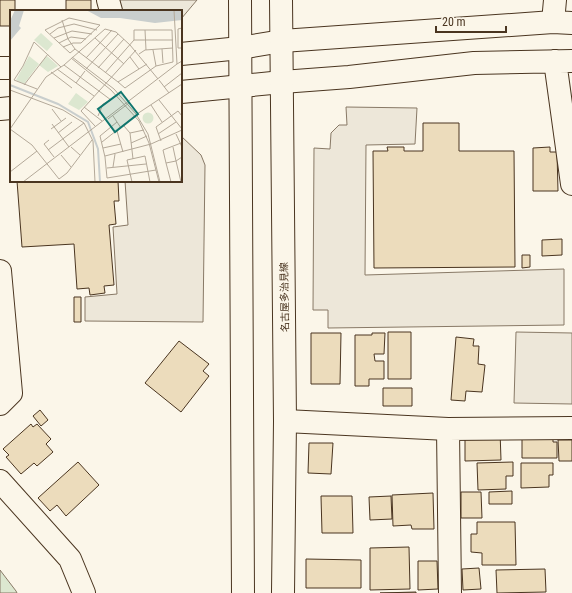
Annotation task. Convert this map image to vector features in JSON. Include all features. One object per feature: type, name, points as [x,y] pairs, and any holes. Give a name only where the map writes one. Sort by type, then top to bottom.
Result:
[{"type":"street","points":[[108,0],[111,10]]},
{"type":"street","points":[[240,0],[239,86],[243,593]]},
{"type":"street","name":"名古屋多治見線","points":[[281,0],[285,422],[283,593]]},
{"type":"street","points":[[182,54],[240,48],[282,41],[563,22],[555,0]]},
{"type":"street","points":[[182,92],[349,77],[474,63],[564,61],[572,184]]},
{"type":"street","points":[[0,109],[10,108]]},
{"type":"street","points":[[0,271],[11,393],[0,404]]},
{"type":"street","points":[[285,422],[448,429],[572,428]]},
{"type":"street","points":[[448,429],[450,593]]},
{"type":"street","points":[[0,481],[70,559],[84,593]]},
{"type":"green space","points":[[0,570],[16,591],[17,593],[0,593]]},
{"type":"shaded area","points":[[117,0],[197,0],[182,18],[182,10],[119,10]]},
{"type":"shaded area","points":[[346,107],[417,108],[415,144],[366,145],[365,275],[564,269],[564,325],[328,328],[328,310],[313,310],[314,148],[330,149],[331,133],[339,125],[347,125]]},
{"type":"shaded area","points":[[182,137],[201,155],[205,165],[203,322],[85,321],[85,297],[117,294],[113,227],[128,225],[125,182],[182,182]]},
{"type":"shaded area","points":[[516,332],[572,333],[572,404],[514,403]]},
{"type":"building","points":[[0,0],[15,0],[15,10],[10,10],[10,26],[0,26]]},
{"type":"building","points":[[66,0],[91,0],[91,10],[66,10]]},
{"type":"building","points":[[423,123],[459,123],[459,151],[514,151],[515,267],[374,268],[373,151],[388,151],[387,147],[404,147],[404,151],[423,151]]},
{"type":"building","points":[[550,147],[550,152],[557,152],[558,191],[533,191],[533,148]]},
{"type":"building","points":[[17,182],[118,182],[119,201],[114,201],[116,224],[109,225],[114,285],[104,286],[105,293],[90,295],[89,288],[77,289],[74,244],[22,247]]},
{"type":"building","points":[[562,239],[562,255],[542,256],[542,240]]},
{"type":"building","points":[[522,255],[530,255],[530,267],[522,268]]},
{"type":"building","points":[[74,297],[81,297],[81,322],[74,322]]},
{"type":"building","points":[[388,332],[411,332],[411,379],[388,379]]},
{"type":"building","points":[[311,333],[341,333],[340,384],[311,384]]},
{"type":"building","points":[[372,333],[385,333],[384,354],[374,354],[375,361],[384,361],[384,379],[369,379],[369,386],[355,386],[355,335],[372,335]]},
{"type":"building","points":[[456,337],[474,339],[473,346],[479,346],[478,364],[485,365],[482,392],[466,391],[465,401],[451,400]]},
{"type":"building","points":[[179,341],[209,364],[203,371],[209,376],[181,412],[145,383]]},
{"type":"building","points":[[383,388],[412,388],[412,406],[383,406]]},
{"type":"building","points":[[40,410],[48,420],[41,426],[33,416]]},
{"type":"building","points":[[31,424],[33,427],[37,424],[51,439],[46,444],[53,452],[37,466],[34,463],[21,474],[6,457],[9,455],[3,449]]},
{"type":"building","points":[[500,431],[501,460],[465,461],[465,432]]},
{"type":"building","points":[[522,434],[553,434],[553,442],[557,442],[557,458],[522,458]]},
{"type":"building","points":[[558,440],[572,440],[572,461],[559,461]]},
{"type":"building","points":[[309,443],[333,443],[331,474],[308,473]]},
{"type":"building","points":[[78,462],[99,485],[66,516],[57,505],[50,511],[38,498]]},
{"type":"building","points":[[513,462],[513,476],[506,476],[506,489],[478,490],[477,463]]},
{"type":"building","points":[[521,463],[553,463],[553,475],[549,475],[549,487],[521,488]]},
{"type":"building","points":[[512,491],[512,504],[489,504],[489,492]]},
{"type":"building","points":[[461,492],[481,492],[482,518],[461,518]]},
{"type":"building","points":[[433,493],[434,529],[412,529],[411,525],[393,526],[392,495]]},
{"type":"building","points":[[321,496],[352,496],[353,533],[322,533]]},
{"type":"building","points":[[391,496],[392,519],[370,520],[369,497]]},
{"type":"building","points":[[477,522],[515,522],[516,565],[482,565],[482,553],[471,552],[471,534],[477,534]]},
{"type":"building","points":[[409,547],[410,589],[370,590],[370,548]]},
{"type":"building","points":[[306,559],[361,560],[361,588],[306,588]]},
{"type":"building","points":[[418,561],[437,561],[438,589],[418,590]]},
{"type":"building","points":[[479,568],[481,589],[463,590],[462,569]]},
{"type":"building","points":[[545,569],[546,592],[497,593],[496,570]]},
{"type":"building","points":[[416,592],[416,593],[380,593]]}]
